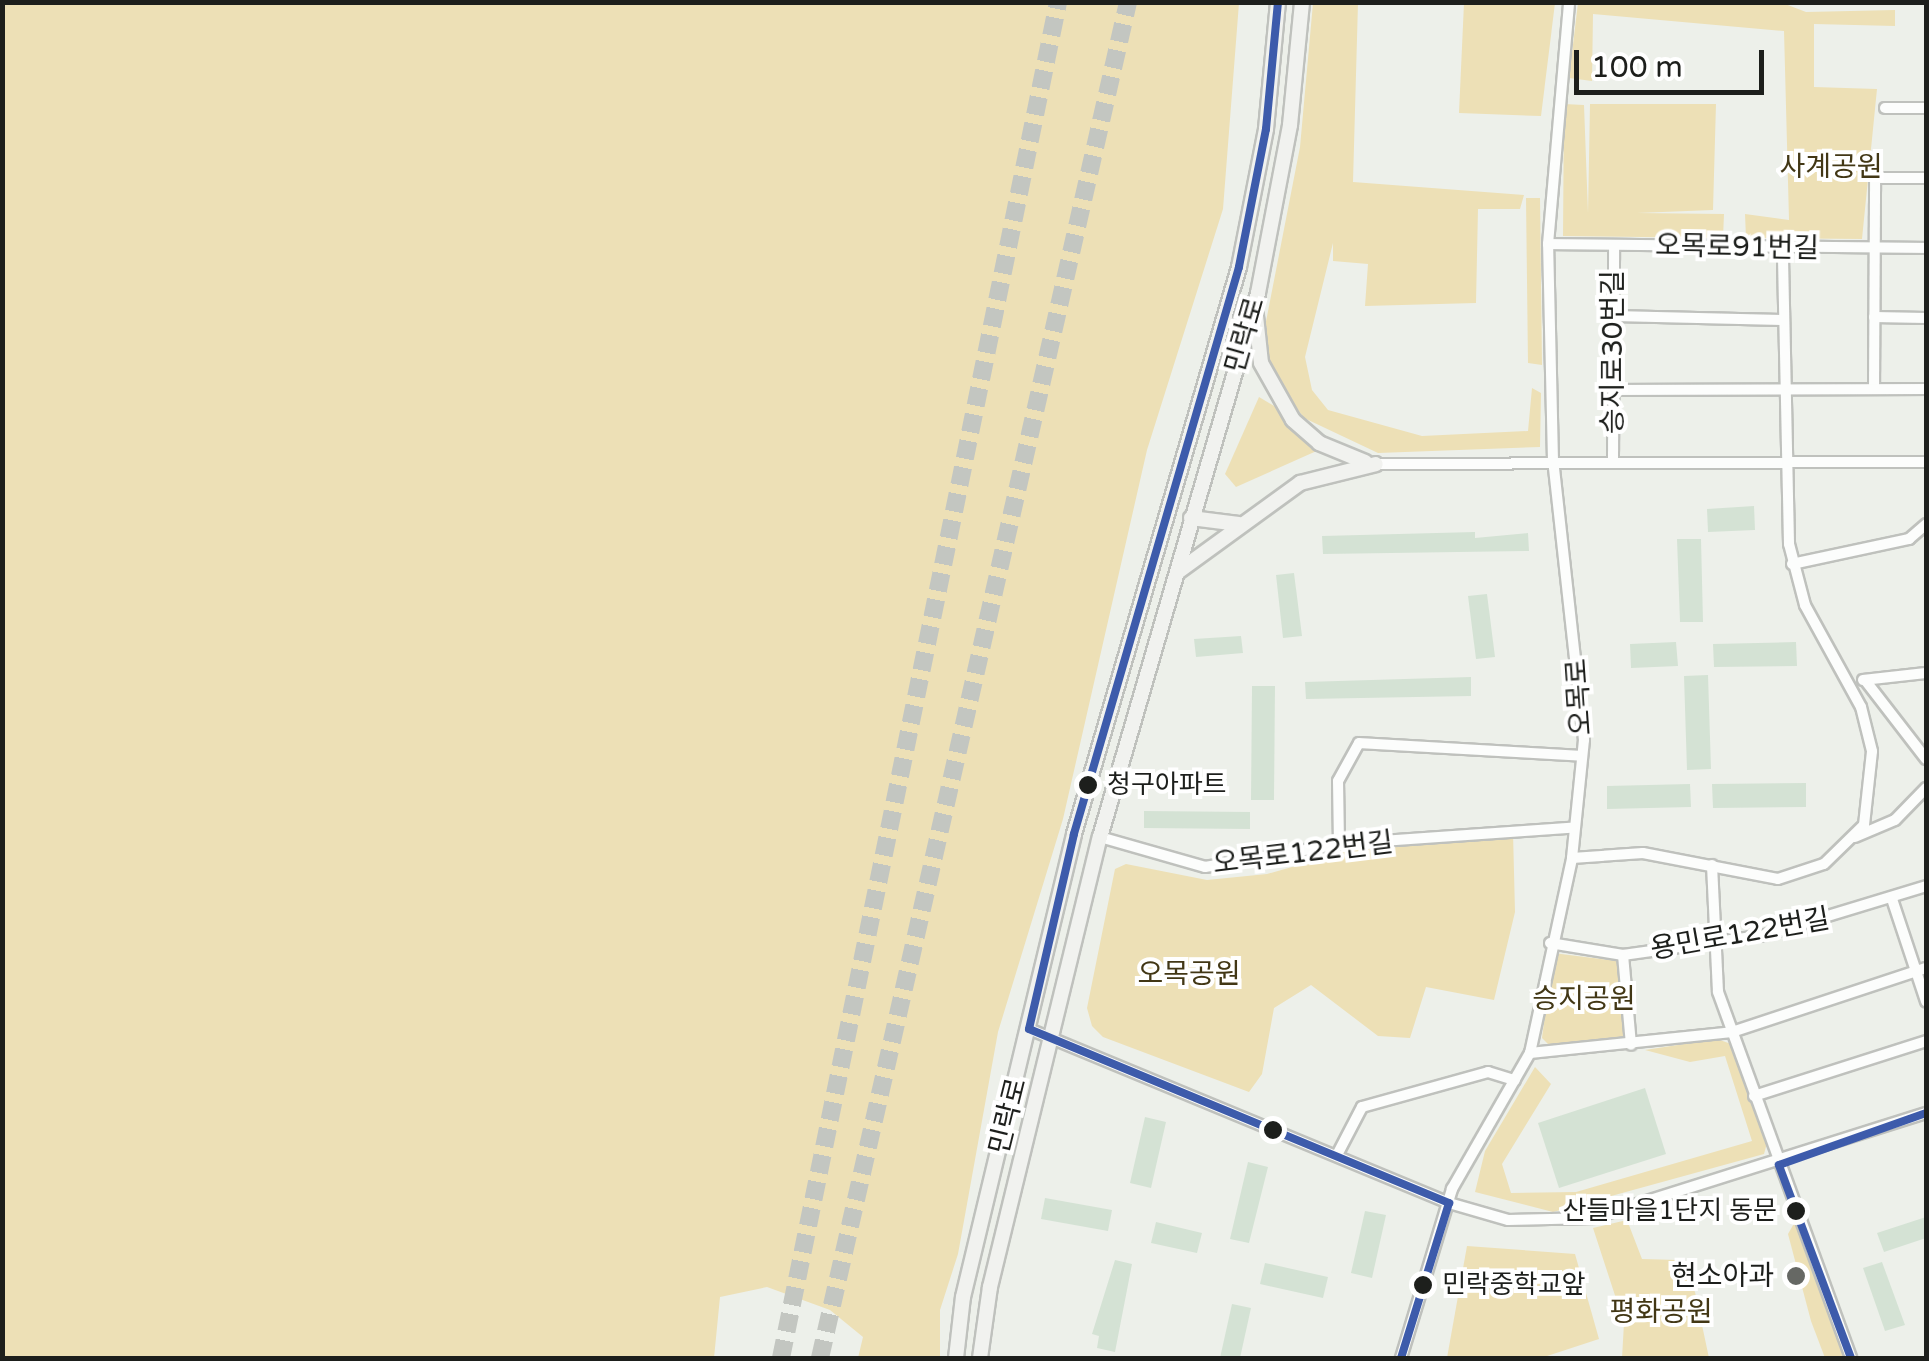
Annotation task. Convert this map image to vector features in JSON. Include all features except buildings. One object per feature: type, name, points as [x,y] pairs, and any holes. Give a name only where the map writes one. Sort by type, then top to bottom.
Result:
[{"type":"main road","name":"민락로","points":[[956,1358],[963,1298],[1090,779],[1240,268],[1278,2]]},
{"type":"main road","name":"민락로","points":[[980,1358],[1100,838],[1258,294],[1288,142],[1302,2]]},
{"type":"main road","points":[[1258,294],[1260,363],[1284,408],[1319,443],[1376,464]]},
{"type":"main road","points":[[1172,582],[1240,524],[1300,483],[1376,464]]},
{"type":"main road","points":[[1191,518],[1240,524]]},
{"type":"street","name":"오목로","points":[[1401,1358],[1449,1203],[1530,1053],[1550,943],[1572,858],[1570,828],[1582,756],[1553,462],[1548,244],[1569,2]]},
{"type":"street","points":[[1885,108],[1926,108]]},
{"type":"street","points":[[1874,389],[1874,178],[1926,178]]},
{"type":"street","name":"오목로91번길","points":[[1548,244],[1926,248]]},
{"type":"street","name":"승지로30번길","points":[[1613,458],[1614,245]]},
{"type":"street","points":[[1572,858],[1644,853],[1778,879],[1824,864],[1864,824],[1872,752],[1851,678],[1819,632],[1792,564],[1782,461],[1782,248]]},
{"type":"street","points":[[1614,316],[1782,320]]},
{"type":"street","points":[[1874,318],[1926,318]]},
{"type":"street","points":[[1613,390],[1926,389]]},
{"type":"street","points":[[1376,464],[1613,458],[1926,462]]},
{"type":"street","points":[[1792,564],[1909,539],[1926,524]]},
{"type":"street","points":[[1851,678],[1926,673]]},
{"type":"street","points":[[1865,680],[1926,759]]},
{"type":"street","points":[[1339,844],[1338,781],[1359,742],[1582,756]]},
{"type":"street","points":[[1854,838],[1895,820],[1926,788]]},
{"type":"street","name":"오목로122번길","points":[[1100,838],[1205,867],[1339,844],[1570,828]]},
{"type":"street","points":[[1712,864],[1710,942],[1732,1032],[1851,1358]]},
{"type":"street","name":"용민로122번길","points":[[1550,943],[1623,955],[1710,942],[1804,927],[1926,886]]},
{"type":"street","points":[[1892,899],[1922,970],[1926,1001]]},
{"type":"street","points":[[1623,955],[1631,1045]]},
{"type":"street","points":[[1530,1053],[1732,1032],[1922,970]]},
{"type":"street","points":[[1029,1029],[1052,1034],[1449,1203],[1508,1220],[1570,1224],[1779,1165],[1926,1113]]},
{"type":"street","points":[[1754,1096],[1926,1041]]},
{"type":"street","points":[[1337,1155],[1362,1106],[1488,1072],[1515,1080]]},
{"type":"green space","points":[[3,2],[1239,3],[1223,209],[1147,450],[1063,819],[998,1032],[958,1254],[940,1310],[940,1358],[858,1358],[863,1337],[830,1310],[767,1287],[720,1297],[714,1358],[3,1358]]},
{"type":"green space","name":"사계공원","points":[[1780,2],[1806,12],[1895,10],[1895,26],[1814,24],[1814,87],[1877,89],[1862,239],[1746,238],[1745,214],[1789,220],[1784,31],[1593,14],[1592,81],[1569,78],[1578,3]]},
{"type":"green space","points":[[1313,3],[1358,3],[1353,182],[1524,195],[1520,209],[1478,209],[1476,303],[1365,306],[1368,264],[1333,261],[1333,243],[1305,357],[1312,390],[1328,410],[1422,436],[1528,431],[1532,388],[1541,393],[1540,447],[1378,453],[1304,418],[1276,380],[1262,342],[1300,147]]},
{"type":"green space","points":[[1464,3],[1555,3],[1541,116],[1459,113]]},
{"type":"green space","points":[[1564,104],[1584,105],[1588,213],[1590,104],[1716,104],[1713,210],[1637,213],[1724,214],[1723,238],[1563,236]]},
{"type":"green space","points":[[1526,198],[1540,198],[1542,365],[1528,363]]},
{"type":"green space","points":[[1259,397],[1319,433],[1321,449],[1236,487],[1225,474]]},
{"type":"green space","name":"오목공원","points":[[1513,832],[1515,912],[1494,1000],[1426,987],[1410,1038],[1378,1036],[1311,985],[1274,1008],[1262,1074],[1249,1092],[1103,1037],[1092,1026],[1087,1008],[1115,869],[1126,864],[1207,880],[1267,874],[1362,847]]},
{"type":"green space","name":"승지공원","points":[[1553,953],[1617,961],[1626,1039],[1551,1047],[1542,1038]]},
{"type":"green space","points":[[1717,1039],[1734,1045],[1767,1143],[1764,1154],[1553,1212],[1475,1192],[1485,1151],[1535,1067],[1551,1084],[1502,1164],[1511,1193],[1576,1192],[1752,1141],[1725,1056],[1690,1062],[1645,1050]]},
{"type":"green space","name":"평화공원","points":[[1627,1220],[1642,1259],[1678,1260],[1695,1292],[1709,1358],[1622,1358],[1624,1323],[1593,1228]]},
{"type":"green space","points":[[1796,1220],[1847,1358],[1825,1358],[1811,1321],[1788,1234]]},
{"type":"green space","points":[[1467,1246],[1575,1254],[1599,1339],[1541,1358],[1447,1358]]},
{"type":"tunnel","points":[[781,1358],[1058,2]]},
{"type":"tunnel","points":[[820,1358],[1128,2]]},
{"type":"transit line","points":[[1278,2],[1266,129],[1239,267],[1074,834],[1029,1029],[1449,1203],[1401,1358]]},
{"type":"transit line","points":[[1851,1358],[1779,1165],[1926,1113]]},
{"type":"place","name":"청구아파트","points":[[1088,785]]},
{"type":"place","name":"산들마을1단지 동문","points":[[1796,1211]]},
{"type":"place","name":"현소아과","points":[[1796,1276]]},
{"type":"place","name":"민락중학교앞","points":[[1423,1285]]}]
